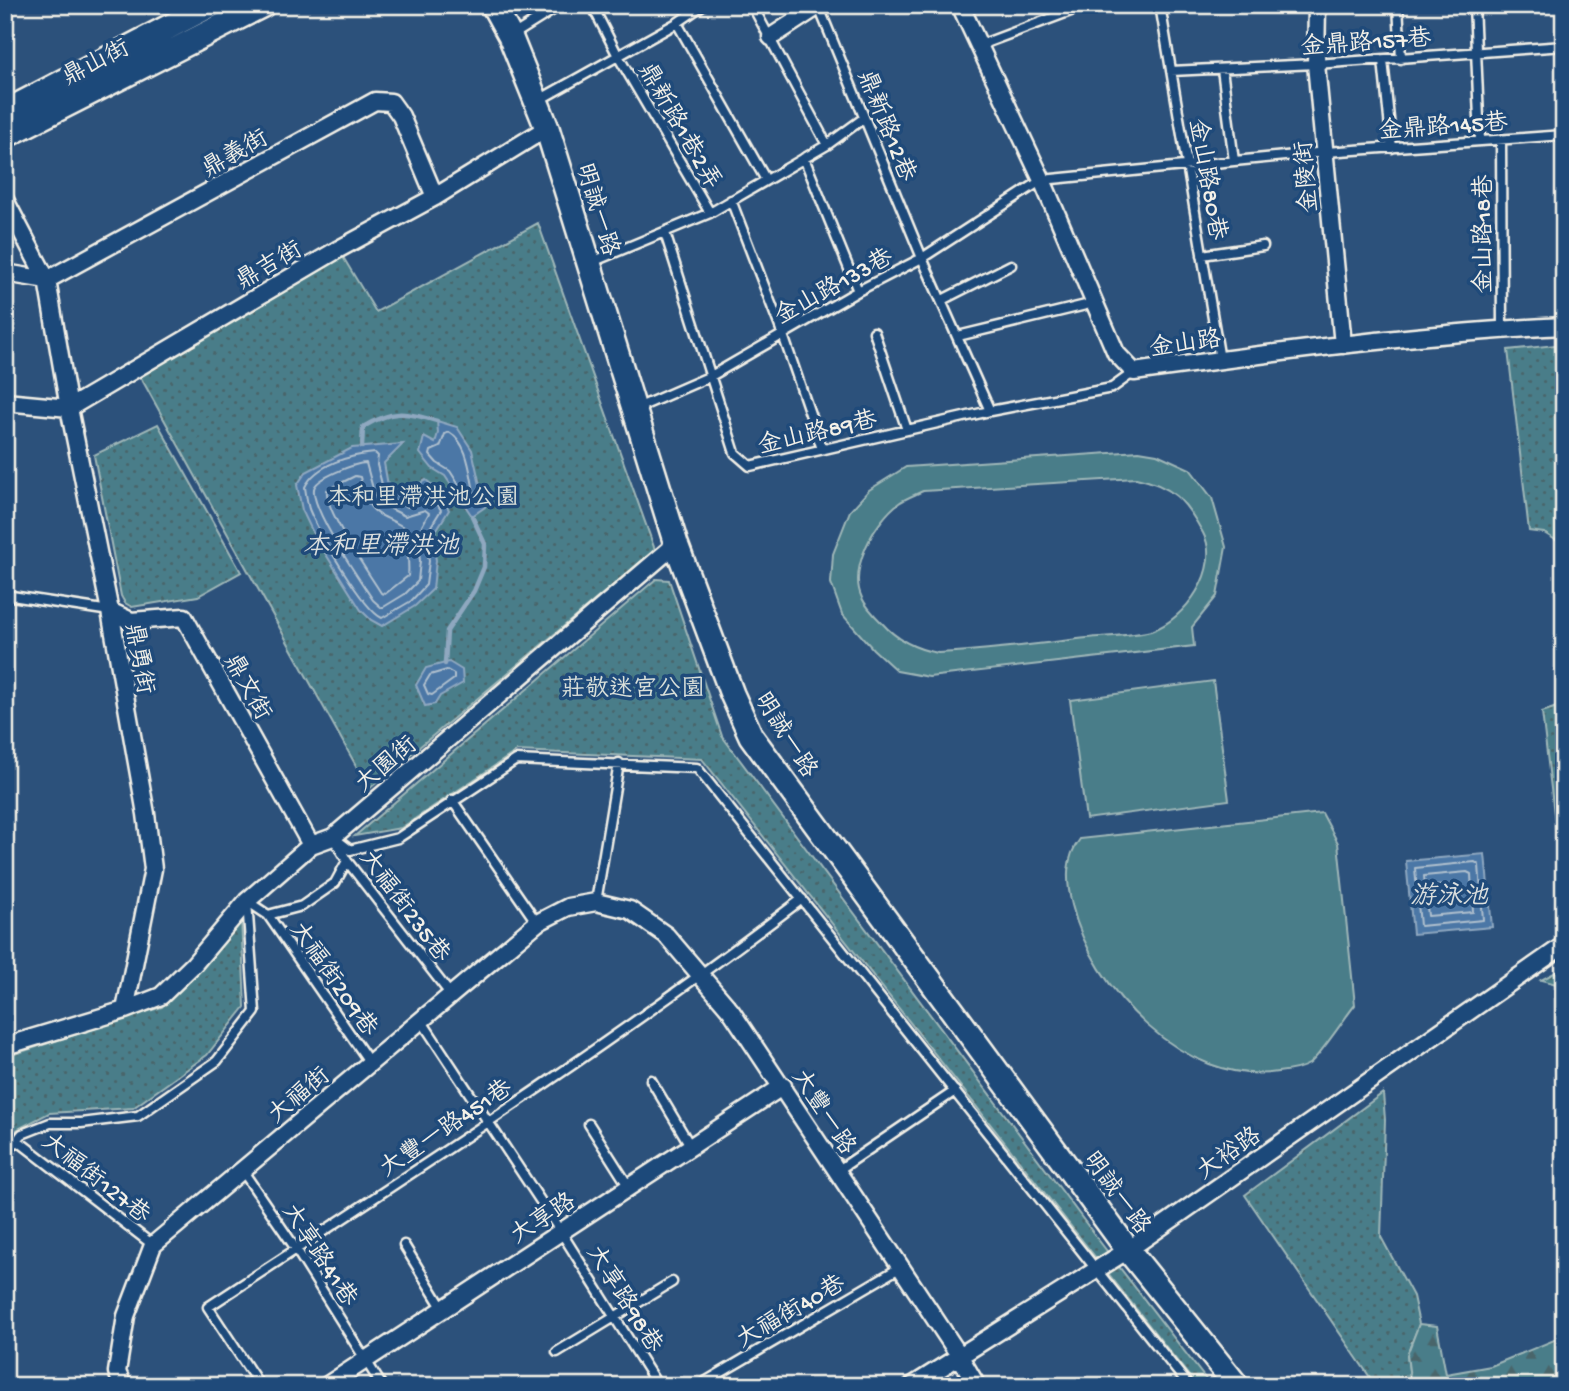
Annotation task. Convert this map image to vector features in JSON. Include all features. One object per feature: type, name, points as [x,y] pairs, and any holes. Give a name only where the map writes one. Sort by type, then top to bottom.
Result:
[{"type":"street","name":"鼎山街","points":[[5,136],[264,5]]},
{"type":"street","name":"明誠一路","points":[[493,5],[510,36],[547,128],[676,544],[732,694],[751,736],[1128,1250],[1237,1386]]},
{"type":"street","name":"金山路","points":[[960,5],[1042,180],[1116,353],[1134,372],[1343,345],[1502,329],[1564,326]]},
{"type":"street","name":"金陵街","points":[[1317,5],[1316,64],[1343,345]]},
{"type":"street","points":[[771,37],[819,6]]},
{"type":"street","name":"鼎山街","points":[[5,112],[204,9],[209,34]]},
{"type":"street","name":"鼎義街","points":[[47,280],[375,101],[391,102],[401,116],[435,197]]},
{"type":"street","name":"鼎吉街","points":[[69,408],[337,250],[435,197],[547,128]]},
{"type":"street","name":"鼎勇街","points":[[5,200],[47,280],[146,814],[153,869],[125,1010]]},
{"type":"street","points":[[5,273],[47,280]]},
{"type":"street","points":[[5,401],[69,408]]},
{"type":"street","name":"大園街","points":[[125,1010],[161,996],[194,964],[247,901],[311,845],[333,837],[676,544]]},
{"type":"street","name":"鼎文街","points":[[110,611],[131,621],[184,617],[311,845]]},
{"type":"street","name":"大福街","points":[[123,1386],[117,1372],[126,1316],[153,1245],[537,923],[568,907],[596,902]]},
{"type":"street","name":"大豐一路","points":[[596,902],[630,910],[666,935],[731,1011],[783,1086],[977,1386]]},
{"type":"street","name":"大裕路","points":[[912,1386],[1128,1250],[1564,945]]},
{"type":"street","points":[[5,1046],[125,1010]]},
{"type":"street","name":"大享路","points":[[326,1386],[783,1086]]},
{"type":"lane","points":[[510,36],[561,5]]},
{"type":"lane","name":"鼎新路1巷2弄","points":[[592,5],[618,56],[710,213]]},
{"type":"lane","points":[[536,101],[677,23],[703,5]]},
{"type":"lane","points":[[752,5],[827,145]]},
{"type":"lane","points":[[980,45],[1087,5]]},
{"type":"lane","name":"金山路80巷","points":[[1160,5],[1220,360]]},
{"type":"lane","points":[[1398,5],[1401,59]]},
{"type":"lane","points":[[1474,5],[1480,141]]},
{"type":"lane","name":"鼎新路12巷","points":[[819,6],[922,258],[990,411]]},
{"type":"lane","points":[[677,23],[766,180]]},
{"type":"lane","name":"金鼎路157巷","points":[[1171,71],[1401,59],[1564,46]]},
{"type":"lane","points":[[1383,60],[1392,148]]},
{"type":"lane","points":[[1222,69],[1234,161]]},
{"type":"lane","points":[[589,263],[710,213],[827,145],[864,118]]},
{"type":"lane","name":"金鼎路145巷","points":[[1042,180],[1326,152],[1564,135]]},
{"type":"lane","name":"金山路18巷","points":[[1501,140],[1502,329]]},
{"type":"lane","points":[[804,158],[858,291]]},
{"type":"lane","name":"金山路133巷","points":[[635,409],[711,376],[858,291],[922,258],[1042,180]]},
{"type":"lane","points":[[731,200],[783,335],[822,449]]},
{"type":"lane","name":"金山路89巷","points":[[665,233],[735,453],[750,466],[990,411],[1112,388],[1134,372]]},
{"type":"lane","points":[[1202,255],[1263,246]]},
{"type":"lane","points":[[942,300],[1012,265]]},
{"type":"lane","points":[[958,336],[1094,303]]},
{"type":"lane","points":[[874,332],[908,430]]},
{"type":"lane","points":[[5,595],[110,611]]},
{"type":"lane","points":[[333,837],[350,850],[398,838],[516,760],[697,768],[1189,1386]]},
{"type":"lane","points":[[596,902],[620,763]]},
{"type":"lane","points":[[452,800],[537,923]]},
{"type":"lane","name":"大福街235巷","points":[[333,837],[347,861],[450,995]]},
{"type":"lane","points":[[247,901],[268,915],[302,906],[335,883],[347,861]]},
{"type":"lane","name":"大豐一路451巷","points":[[260,1386],[208,1307],[489,1122],[701,976],[802,899]]},
{"type":"lane","points":[[5,1180],[6,1154],[22,1134],[50,1123],[81,1123],[138,1116],[217,1061],[255,1012],[247,901]]},
{"type":"lane","name":"大福街209巷","points":[[268,915],[370,1063]]},
{"type":"lane","name":"大享路98巷","points":[[421,1020],[561,1232],[658,1386]]},
{"type":"lane","points":[[651,1080],[691,1147]]},
{"type":"lane","points":[[837,1171],[955,1091]]},
{"type":"lane","points":[[589,1124],[629,1187]]},
{"type":"lane","name":"大福街127巷","points":[[18,1140],[153,1245]]},
{"type":"lane","name":"大享路41巷","points":[[242,1170],[296,1249],[382,1386]]},
{"type":"lane","points":[[404,1245],[443,1309]]},
{"type":"lane","name":"大福街40巷","points":[[698,1386],[901,1267]]},
{"type":"lane","points":[[557,1352],[672,1282]]},
{"type":"green space","name":"本和里滯洪池公園","points":[[538,223],[655,550],[369,789],[140,376],[343,257],[376,312]]},
{"type":"green space","points":[[1564,344],[1564,545],[1544,533],[1529,531],[1508,350]]},
{"type":"green space","points":[[158,424],[241,572],[198,596],[132,607],[125,603],[121,596],[94,455]]},
{"type":"green space","points":[[1139,451],[1157,454],[1190,469],[1212,498],[1226,547],[1217,596],[1192,627],[1194,646],[929,677],[897,671],[842,614],[831,583],[833,554],[850,511],[869,490],[906,467]],"holes":[[[1136,478],[1169,490],[1184,503],[1203,533],[1208,547],[1208,562],[1197,591],[1176,616],[1151,631],[938,653],[900,639],[871,611],[862,598],[858,573],[873,533],[899,503],[923,491]]]},
{"type":"green space","name":"莊敬迷宮公園","points":[[656,579],[669,580],[722,736],[1100,1242],[1211,1386],[1197,1386],[702,759],[517,751],[401,828],[355,836]]},
{"type":"green space","points":[[1213,681],[1229,800],[1086,819],[1070,700]]},
{"type":"green space","points":[[1564,701],[1564,899],[1542,712]]},
{"type":"green space","points":[[1322,813],[1338,843],[1355,1005],[1314,1060],[1294,1070],[1243,1073],[1209,1064],[1177,1048],[1148,1026],[1121,999],[1100,969],[1083,937],[1069,887],[1069,862],[1075,846],[1080,839]]},
{"type":"green space","points":[[241,916],[245,1007],[207,1055],[133,1108],[49,1113],[18,1129],[5,1141],[5,1057],[162,1007]]},
{"type":"green space","points":[[1564,968],[1564,986],[1541,980]]},
{"type":"green space","points":[[1383,1093],[1385,1120],[1381,1237],[1413,1296],[1419,1324],[1407,1355],[1411,1386],[1376,1386],[1245,1195]]},
{"type":"green space","points":[[1419,1324],[1437,1326],[1446,1374],[1491,1366],[1564,1336],[1564,1386],[1411,1386],[1407,1355]]},
{"type":"water","points":[[437,421],[457,427],[472,450],[485,507],[472,516],[445,476],[432,468],[420,453],[424,437],[435,443]]},
{"type":"water","name":"本和里滯洪池","points":[[403,444],[384,463],[389,491],[408,500],[420,495],[418,484],[426,480],[438,490],[449,510],[432,537],[436,560],[433,589],[415,606],[382,626],[361,610],[315,537],[302,510],[297,485],[306,472],[352,448]]},
{"type":"water","points":[[449,662],[462,670],[463,683],[440,696],[435,704],[425,706],[416,685],[426,668]]},
{"type":"water","name":"游泳池","points":[[1485,854],[1492,927],[1413,934],[1406,861]]},
{"type":"waterway","points":[[362,447],[363,427],[383,417],[407,414],[437,421]]},
{"type":"waterway","points":[[445,664],[447,631],[474,591],[484,567],[485,544],[472,516]]}]
